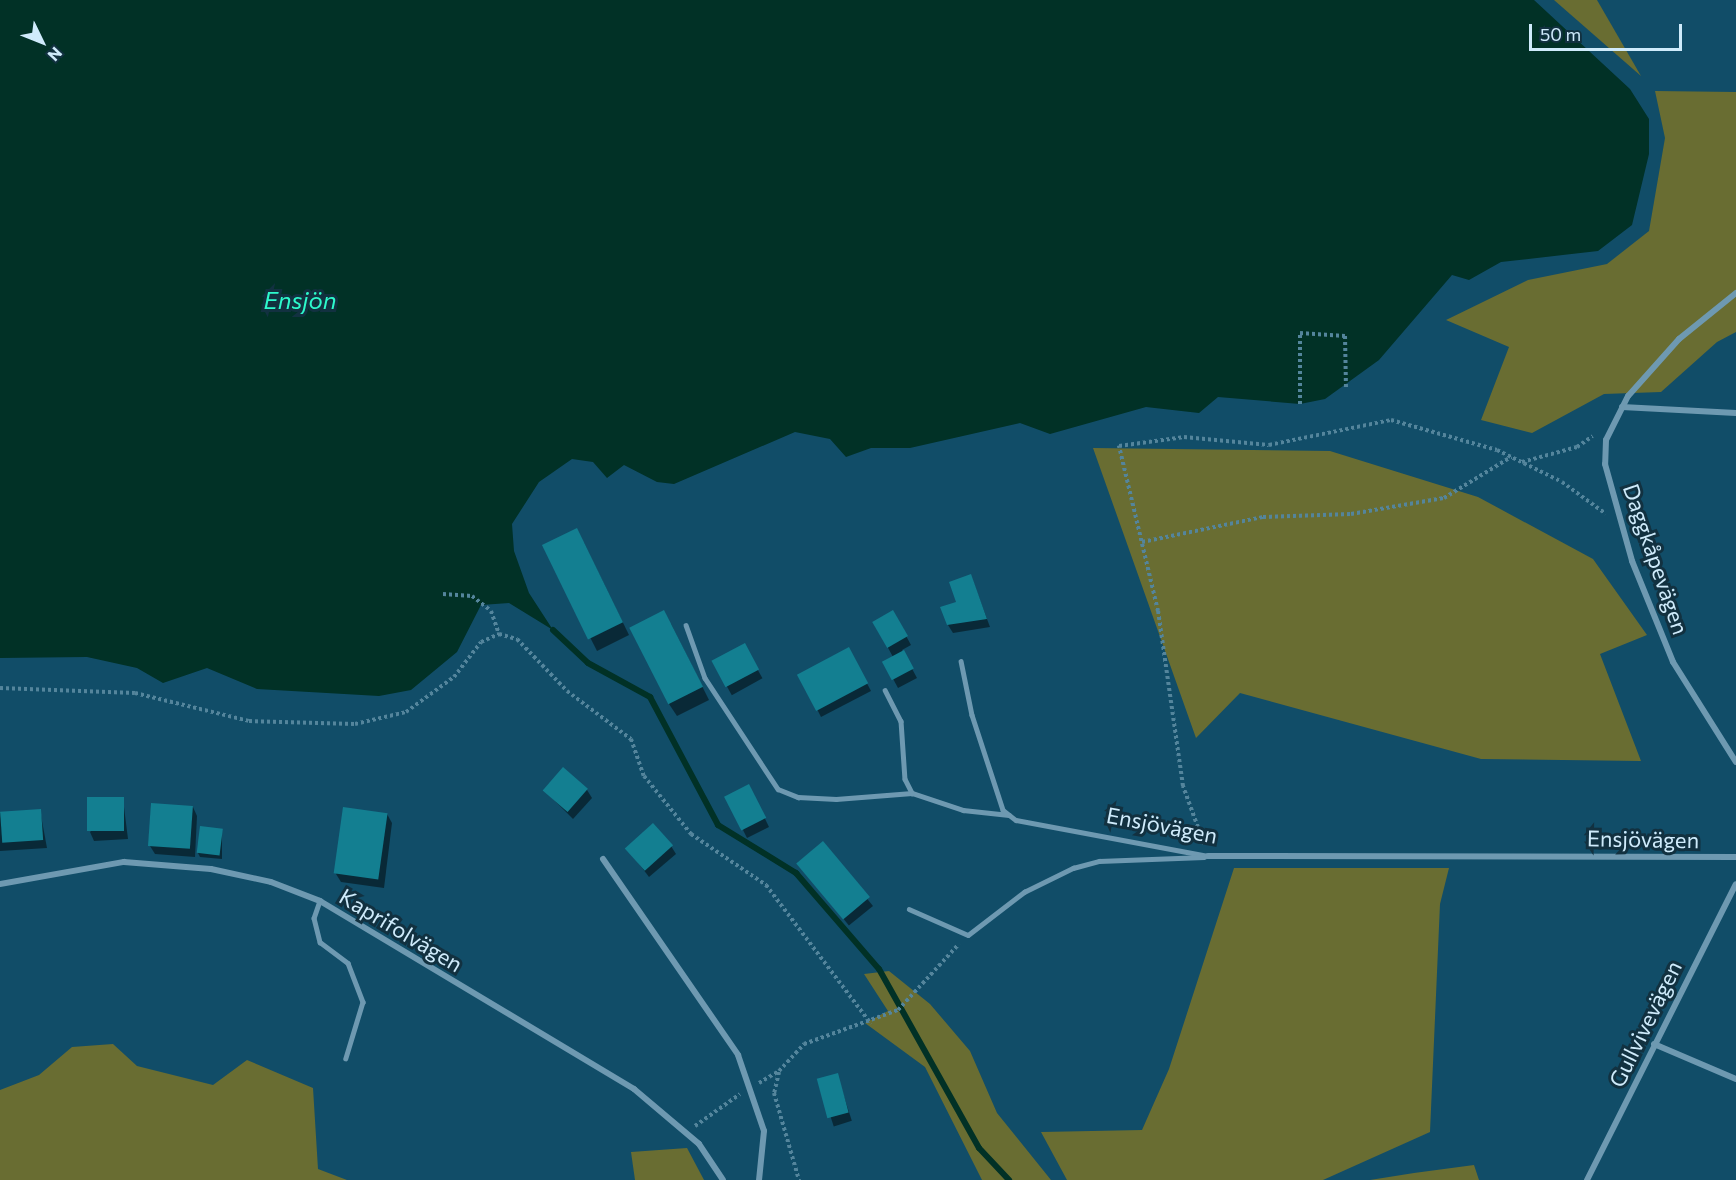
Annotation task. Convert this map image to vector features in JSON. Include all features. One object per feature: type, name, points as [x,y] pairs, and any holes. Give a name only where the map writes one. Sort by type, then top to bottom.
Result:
[{"type":"street","name":"Daggkåpevägen","points":[[1736,293],[1679,339],[1622,406],[1606,440],[1605,464],[1622,525],[1686,688],[1736,762]]},
{"type":"street","points":[[1622,406],[1736,413]]},
{"type":"street","name":"Ensjövägen","points":[[1208,856],[1736,857]]},
{"type":"street","points":[[603,859],[738,1055],[764,1131],[759,1180]]},
{"type":"street","name":"Kaprifolvägen","points":[[0,884],[124,862],[212,869],[271,882],[320,901],[634,1089],[687,1132],[723,1180]]},
{"type":"street","name":"Gullvivevägen","points":[[1587,1180],[1736,884]]},
{"type":"street","points":[[1654,1044],[1736,1079]]},
{"type":"lane","name":"Ensjövägen","points":[[686,625],[705,678],[778,789],[798,796],[836,799],[912,793],[963,810],[1009,815],[1208,856]]},
{"type":"lane","points":[[961,661],[972,715],[1009,815]]},
{"type":"lane","points":[[885,690],[901,721],[905,779],[912,793]]},
{"type":"lane","points":[[909,909],[968,934],[1024,892],[1073,868],[1099,861],[1208,856]]},
{"type":"lane","points":[[320,901],[314,918],[320,942],[348,963],[363,1002],[346,1058]]},
{"type":"path","points":[[1300,404],[1300,333],[1345,336],[1346,388]]},
{"type":"path","points":[[1208,856],[1183,786],[1173,698],[1142,542],[1119,446],[1184,437],[1269,445],[1391,420],[1442,430],[1522,462],[1562,482],[1622,525]]},
{"type":"path","points":[[1522,462],[1577,447],[1614,420]]},
{"type":"path","points":[[1142,542],[1263,517],[1351,514],[1444,498],[1511,457]]},
{"type":"path","points":[[443,594],[472,596],[491,611],[499,634]]},
{"type":"path","points":[[0,688],[135,693],[249,721],[355,724],[406,712],[454,677],[481,642],[499,634],[517,639],[567,691],[631,739],[644,776],[692,834],[766,885],[871,1024]]},
{"type":"path","points":[[687,1132],[750,1088],[779,1071],[804,1044],[871,1024],[898,1010],[968,934]]},
{"type":"path","points":[[779,1071],[774,1093],[799,1180]]},
{"type":"path","points":[[793,1180],[797,1174]]},
{"type":"green space","points":[[1554,0],[1597,0],[1641,76]]},
{"type":"green space","points":[[1655,91],[1736,92],[1736,332],[1717,342],[1661,392],[1604,394],[1532,433],[1481,420],[1509,347],[1446,320],[1528,280],[1607,264],[1649,231],[1665,138]]},
{"type":"green space","points":[[1093,448],[1330,451],[1478,497],[1593,559],[1647,635],[1600,654],[1641,761],[1481,759],[1240,693],[1196,738]]},
{"type":"green space","points":[[1234,868],[1449,868],[1440,904],[1430,1132],[1323,1180],[1067,1180],[1041,1132],[1142,1130],[1169,1069]]},
{"type":"green space","points":[[889,971],[930,1004],[970,1051],[997,1113],[1051,1180],[982,1180],[925,1067],[865,1023],[888,1011],[864,974]]},
{"type":"green space","points":[[113,1044],[137,1066],[213,1085],[247,1060],[313,1088],[318,1169],[347,1180],[0,1180],[0,1090],[39,1075],[72,1047]]},
{"type":"green space","points":[[687,1148],[704,1180],[635,1180],[631,1152]]},
{"type":"green space","points":[[1474,1165],[1479,1180],[1370,1180],[1414,1173]]},
{"type":"water","name":"Ensjön","points":[[0,0],[1534,0],[1630,89],[1649,119],[1649,154],[1632,225],[1598,251],[1501,262],[1469,280],[1452,275],[1379,360],[1325,399],[1300,404],[1218,397],[1199,413],[1146,407],[1050,434],[1020,423],[910,448],[871,448],[846,457],[830,439],[795,432],[674,484],[657,482],[624,465],[607,478],[593,462],[572,459],[539,482],[512,524],[514,551],[529,593],[553,630],[509,603],[481,605],[457,652],[411,690],[379,696],[257,689],[207,668],[163,683],[137,668],[87,657],[0,658]]},
{"type":"building","points":[[577,528],[623,622],[588,639],[542,545]]},
{"type":"building","points":[[971,574],[987,619],[947,625],[940,607],[956,602],[949,582]]},
{"type":"building","points":[[664,610],[703,687],[668,704],[629,628]]},
{"type":"building","points":[[893,610],[908,636],[887,648],[872,622]]},
{"type":"building","points":[[745,643],[759,669],[726,687],[711,661]]},
{"type":"building","points":[[849,647],[868,683],[816,711],[797,675]]},
{"type":"building","points":[[904,650],[914,669],[892,680],[882,662]]},
{"type":"building","points":[[563,767],[588,789],[568,812],[543,790]]},
{"type":"building","points":[[749,784],[766,818],[741,831],[724,797]]},
{"type":"building","points":[[87,797],[124,797],[124,831],[87,831]]},
{"type":"building","points":[[151,803],[193,806],[190,849],[148,846]]},
{"type":"building","points":[[343,807],[388,813],[378,880],[334,873]]},
{"type":"building","points":[[41,809],[43,840],[2,843],[0,812]]},
{"type":"building","points":[[653,823],[673,845],[645,871],[625,848]]},
{"type":"building","points":[[200,826],[223,829],[220,856],[197,853]]},
{"type":"building","points":[[823,841],[870,897],[843,919],[796,863]]},
{"type":"building","points":[[838,1073],[849,1113],[827,1118],[817,1079]]},
{"type":"waterway","points":[[553,630],[588,663],[650,697],[718,825],[796,873],[879,969],[979,1148],[1009,1180]]}]
